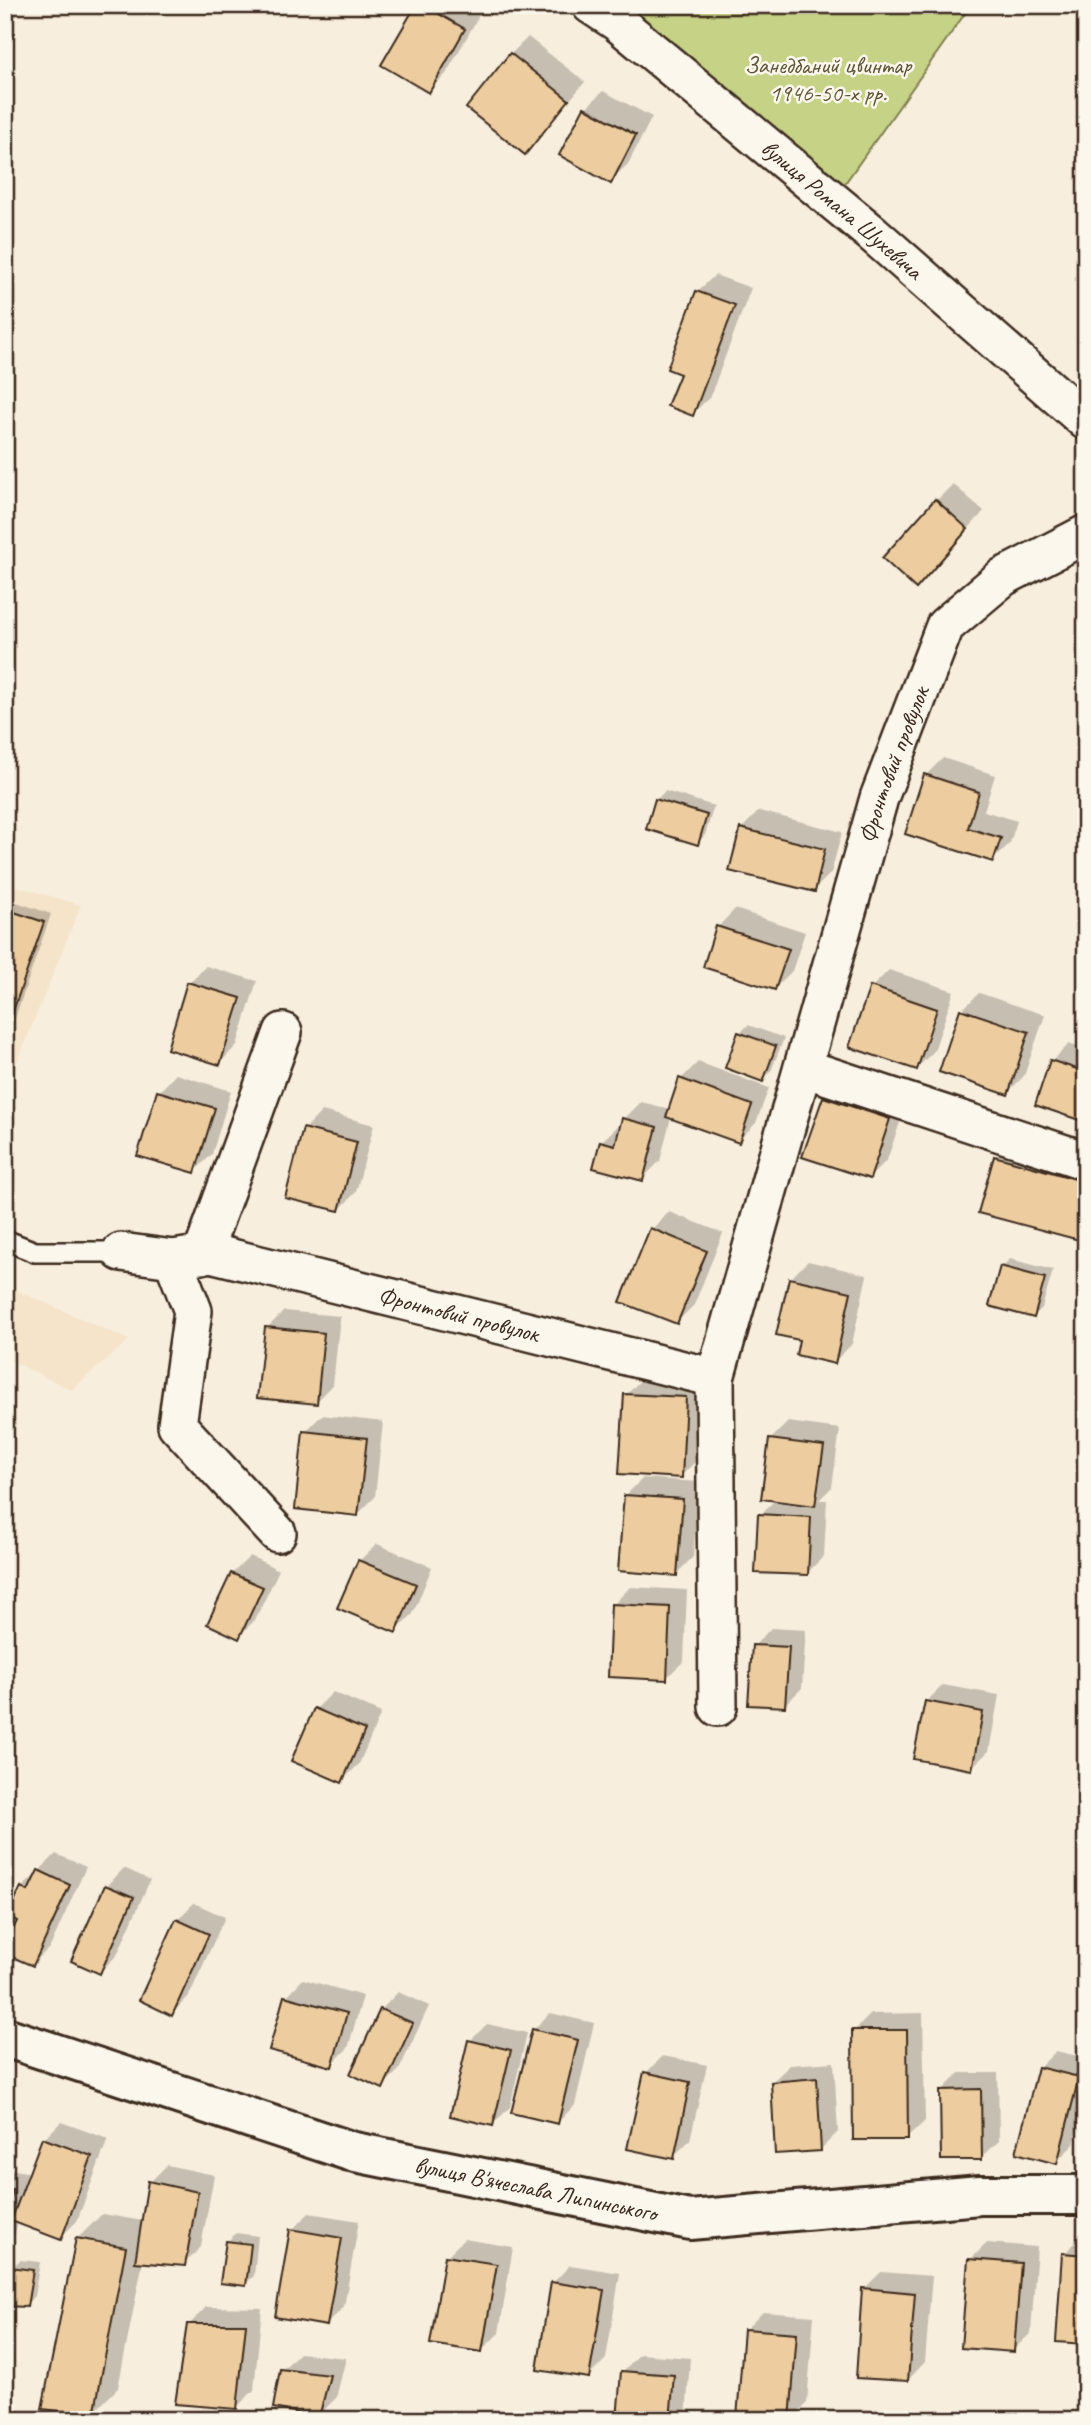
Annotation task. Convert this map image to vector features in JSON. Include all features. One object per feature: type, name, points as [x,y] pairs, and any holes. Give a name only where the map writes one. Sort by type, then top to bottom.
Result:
[{"type":"street","name":"вулиця Романа Шухевича","points":[[592,5],[617,22],[873,234],[1086,421]]},
{"type":"street","name":"Фронтовий провулок","points":[[718,1707],[715,1378],[879,798],[945,626],[1003,577],[1086,534]]},
{"type":"street","points":[[277,1532],[177,1425],[193,1311],[188,1257],[283,1032]]},
{"type":"street","points":[[804,1068],[1086,1161]]},
{"type":"street","name":"Фронтовий провулок","points":[[121,1252],[188,1257],[211,1253],[715,1378]]},
{"type":"street","name":"вулиця В'ячеслава Липинського","points":[[5,2037],[351,2151],[690,2220],[980,2195],[1086,2195]]},
{"type":"lane","points":[[5,1240],[35,1252],[121,1252]]},
{"type":"shaded area","points":[[5,883],[81,905],[5,1092]]},
{"type":"shaded area","points":[[5,1285],[129,1340],[72,1390],[5,1358]]},
{"type":"green space","name":"Занедбаний цвинтар 1946-50-х рр.","points":[[622,5],[971,5],[843,186]]},
{"type":"building","points":[[416,5],[423,5],[465,29],[429,93],[381,65]]},
{"type":"building","points":[[510,53],[569,100],[525,155],[466,108]]},
{"type":"building","points":[[584,107],[636,135],[611,184],[559,155]]},
{"type":"building","points":[[696,291],[735,305],[693,416],[667,406],[680,374],[667,369]]},
{"type":"building","points":[[935,499],[968,529],[916,589],[882,558]]},
{"type":"building","points":[[924,774],[979,792],[968,828],[1001,838],[993,862],[905,834]]},
{"type":"building","points":[[655,799],[707,815],[698,845],[646,829]]},
{"type":"building","points":[[740,828],[825,849],[815,892],[729,871]]},
{"type":"building","points":[[5,909],[44,922],[5,1034]]},
{"type":"building","points":[[716,926],[789,949],[775,990],[703,967]]},
{"type":"building","points":[[187,982],[241,998],[220,1065],[167,1049]]},
{"type":"building","points":[[870,986],[937,1009],[917,1070],[849,1047]]},
{"type":"building","points":[[960,1009],[1029,1032],[1008,1095],[939,1072]]},
{"type":"building","points":[[738,1032],[776,1046],[763,1082],[725,1068]]},
{"type":"building","points":[[1050,1060],[1086,1072],[1086,1111],[1082,1121],[1035,1105]]},
{"type":"building","points":[[679,1078],[752,1105],[739,1143],[666,1117]]},
{"type":"building","points":[[157,1091],[215,1108],[195,1173],[137,1156]]},
{"type":"building","points":[[823,1097],[890,1119],[870,1179],[802,1157]]},
{"type":"building","points":[[622,1118],[657,1127],[643,1181],[593,1168],[600,1141],[615,1145]]},
{"type":"building","points":[[303,1128],[357,1142],[339,1211],[285,1198]]},
{"type":"building","points":[[994,1156],[1086,1182],[1086,1230],[1083,1241],[978,1213]]},
{"type":"building","points":[[650,1228],[707,1251],[677,1324],[620,1302]]},
{"type":"building","points":[[1000,1266],[1045,1278],[1034,1318],[989,1306]]},
{"type":"building","points":[[789,1278],[851,1292],[835,1364],[796,1355],[799,1340],[776,1335]]},
{"type":"building","points":[[265,1327],[324,1333],[317,1404],[257,1398]]},
{"type":"building","points":[[624,1394],[686,1397],[682,1478],[619,1474]]},
{"type":"building","points":[[303,1431],[367,1438],[358,1516],[295,1509]]},
{"type":"building","points":[[769,1439],[824,1446],[815,1506],[761,1499]]},
{"type":"building","points":[[624,1495],[683,1499],[677,1576],[618,1571]]},
{"type":"building","points":[[758,1514],[811,1517],[808,1575],[755,1573]]},
{"type":"building","points":[[358,1560],[416,1584],[396,1633],[337,1608]]},
{"type":"building","points":[[231,1573],[263,1587],[239,1639],[207,1624]]},
{"type":"building","points":[[611,1604],[670,1607],[667,1680],[608,1677]]},
{"type":"building","points":[[752,1645],[789,1647],[785,1707],[748,1705]]},
{"type":"building","points":[[925,1701],[983,1712],[972,1770],[913,1759]]},
{"type":"building","points":[[314,1708],[365,1730],[342,1783],[291,1761]]},
{"type":"building","points":[[38,1870],[70,1885],[33,1966],[5,1954],[5,1947],[17,1921],[7,1916],[21,1887],[28,1891]]},
{"type":"building","points":[[105,1885],[134,1897],[100,1974],[71,1961]]},
{"type":"building","points":[[176,1919],[209,1934],[172,2016],[139,2000]]},
{"type":"building","points":[[284,1996],[347,2013],[332,2067],[269,2050]]},
{"type":"building","points":[[380,2009],[413,2023],[383,2089],[350,2074]]},
{"type":"building","points":[[532,2029],[578,2040],[558,2124],[511,2113]]},
{"type":"building","points":[[852,2030],[907,2030],[908,2140],[853,2140]]},
{"type":"building","points":[[468,2040],[511,2050],[493,2126],[450,2116]]},
{"type":"building","points":[[1038,2067],[1079,2077],[1057,2164],[1016,2153]]},
{"type":"building","points":[[644,2072],[690,2082],[674,2159],[627,2149]]},
{"type":"building","points":[[817,2078],[821,2151],[775,2154],[771,2082]]},
{"type":"building","points":[[981,2089],[982,2160],[941,2160],[940,2090]]},
{"type":"building","points":[[42,2138],[92,2156],[61,2240],[11,2221]]},
{"type":"building","points":[[148,2181],[198,2192],[185,2266],[135,2262]]},
{"type":"building","points":[[5,2188],[13,2189],[5,2223]]},
{"type":"building","points":[[290,2229],[342,2238],[327,2326],[275,2317]]},
{"type":"building","points":[[76,2238],[126,2247],[94,2415],[42,2409]]},
{"type":"building","points":[[226,2241],[251,2244],[246,2286],[220,2283]]},
{"type":"building","points":[[1062,2253],[1086,2255],[1086,2344],[1056,2342]]},
{"type":"building","points":[[445,2256],[497,2264],[482,2352],[430,2344]]},
{"type":"building","points":[[968,2259],[1021,2263],[1014,2352],[961,2348]]},
{"type":"building","points":[[10,2267],[33,2270],[27,2307],[5,2306]]},
{"type":"building","points":[[551,2282],[604,2290],[589,2378],[537,2370]]},
{"type":"building","points":[[862,2288],[915,2293],[908,2381],[856,2378]]},
{"type":"building","points":[[187,2324],[246,2324],[237,2409],[175,2404]]},
{"type":"building","points":[[744,2329],[797,2333],[790,2420],[737,2418]]},
{"type":"building","points":[[280,2369],[330,2375],[319,2417],[273,2408]]},
{"type":"building","points":[[621,2371],[674,2375],[670,2420],[617,2420]]}]
